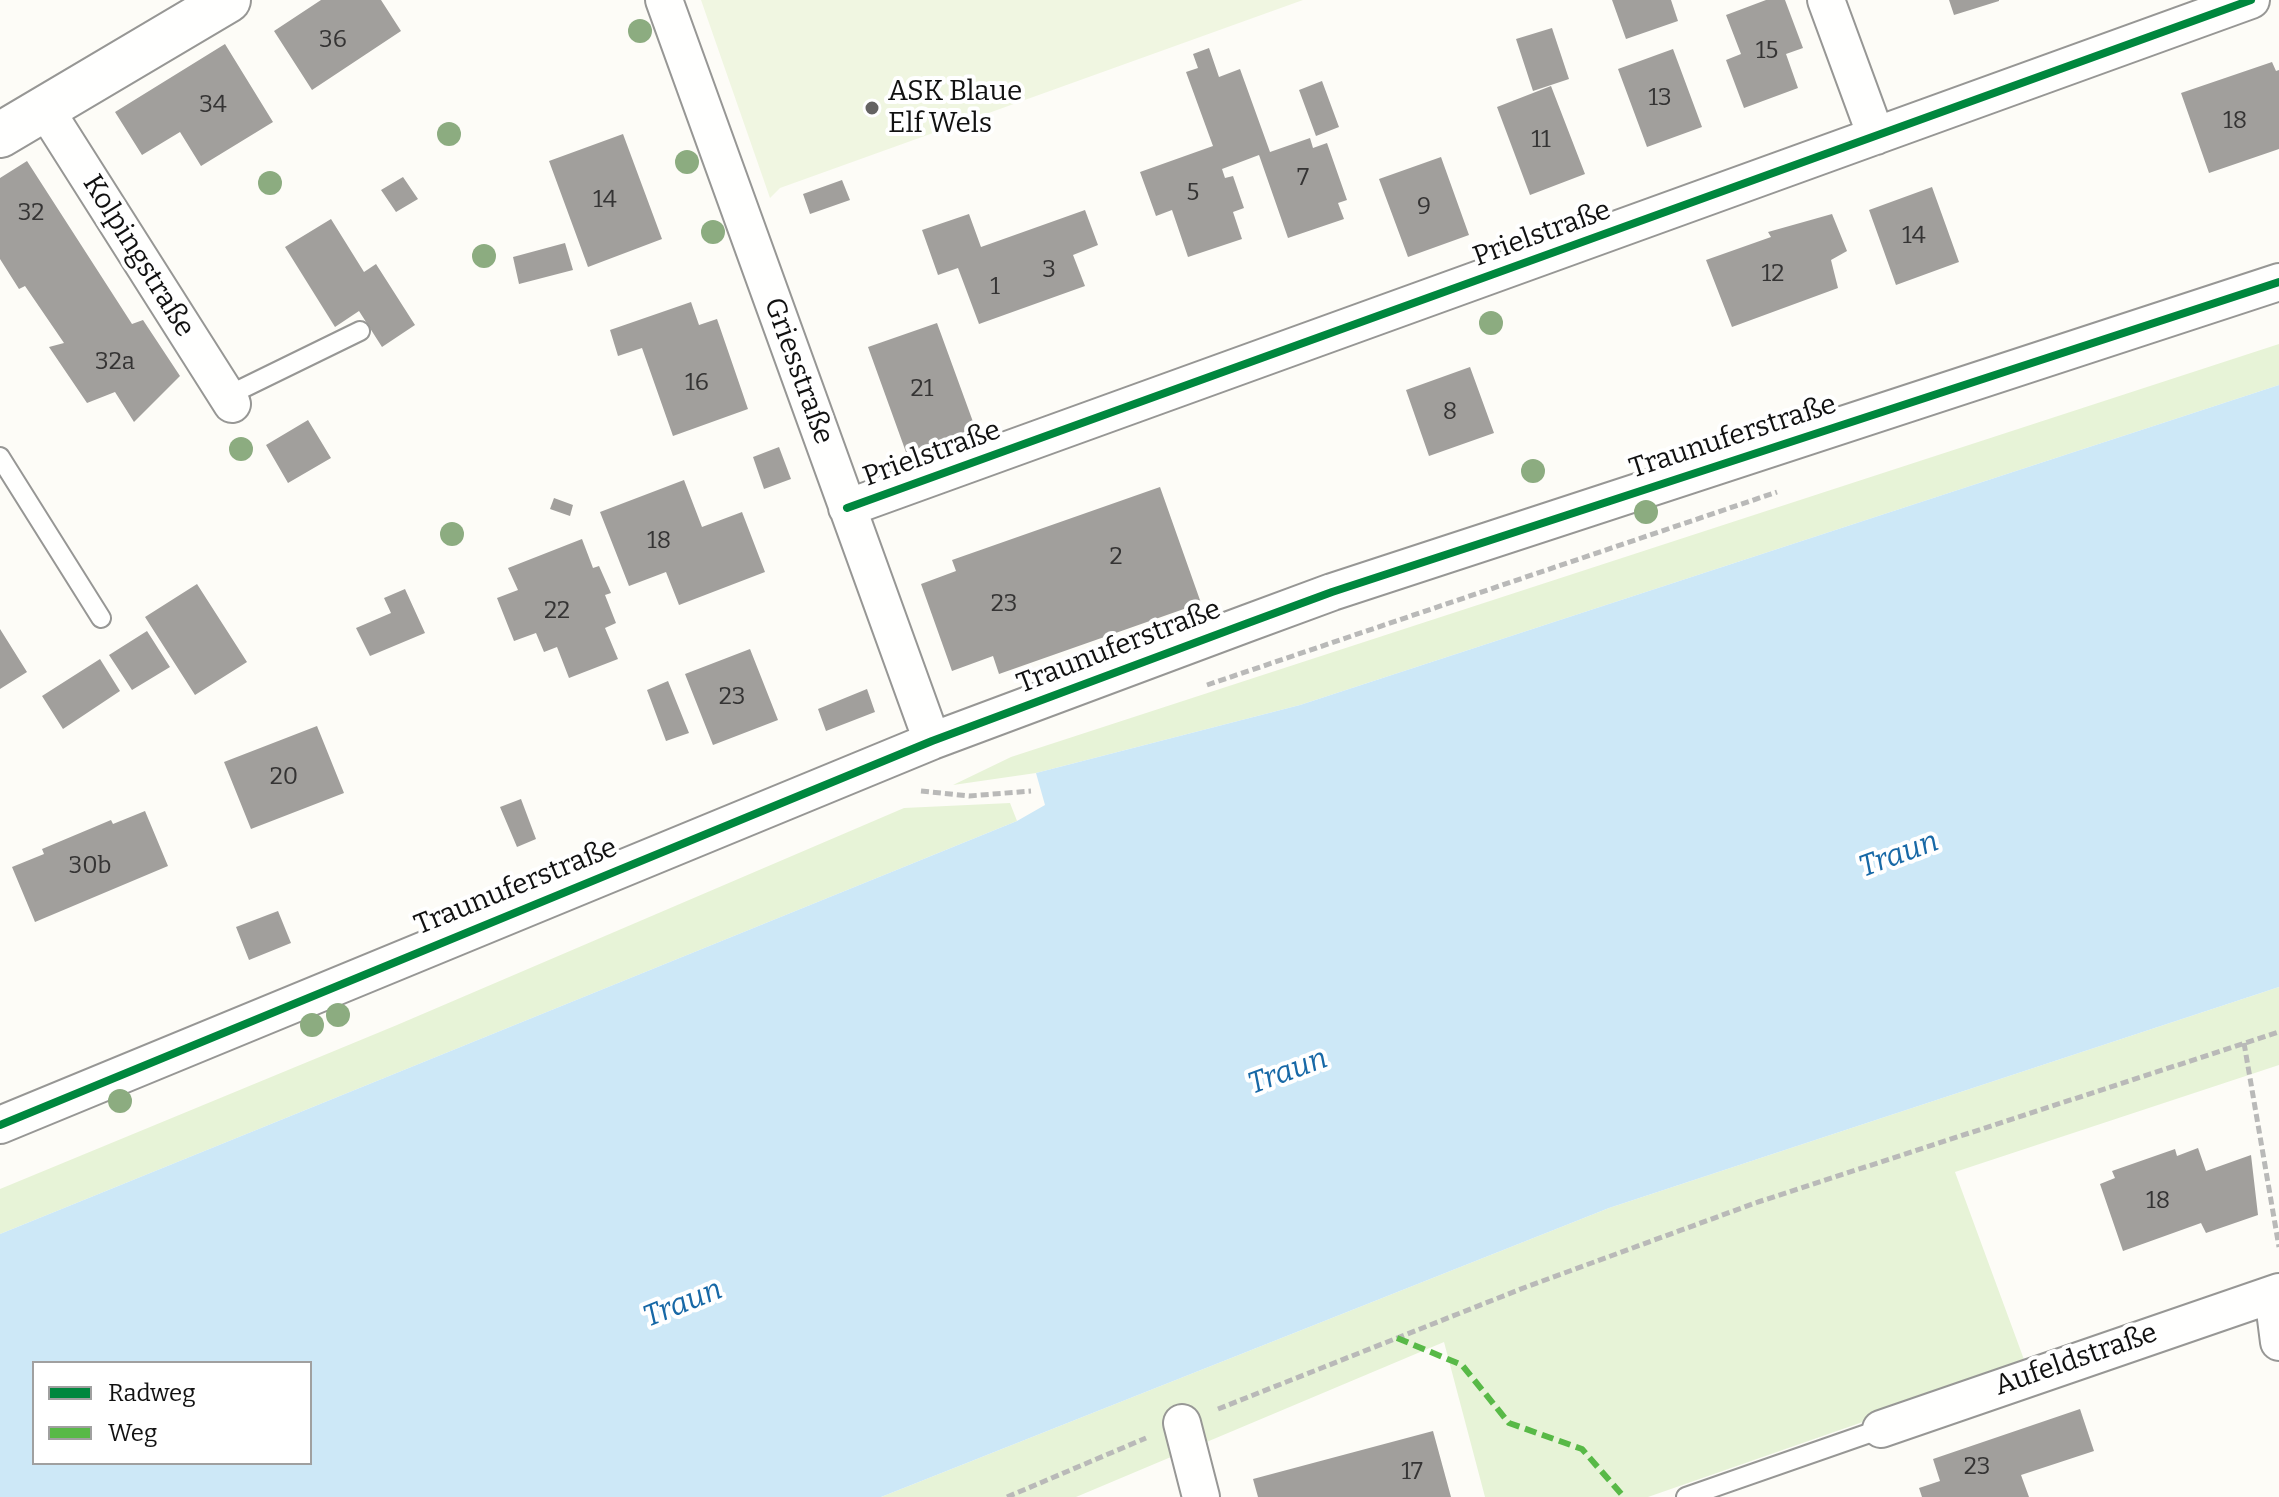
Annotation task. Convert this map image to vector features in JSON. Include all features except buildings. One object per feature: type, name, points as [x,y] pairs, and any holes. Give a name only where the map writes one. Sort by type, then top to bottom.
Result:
[{"type":"street","points":[[0,135],[228,0]]},
{"type":"street","name":"Griesstraße","points":[[664,0],[932,741]]},
{"type":"street","points":[[1826,0],[1876,136]]},
{"type":"street","name":"Prielstraße","points":[[847,508],[2251,0]]},
{"type":"street","name":"Kolpingstraße","points":[[45,109],[230,400]]},
{"type":"street","name":"Traunuferstraße","points":[[0,1125],[932,741],[1332,592],[2279,282]]},
{"type":"street","name":"Aufeldstraße","points":[[1881,1429],[2204,1315],[2276,1294],[2279,1342]]},
{"type":"street","points":[[1182,1423],[1201,1497]]},
{"type":"lane","points":[[230,400],[360,331]]},
{"type":"lane","points":[[0,457],[101,618]]},
{"type":"lane","points":[[1686,1497],[1881,1429]]},
{"type":"path","points":[[1205,686],[1778,492]]},
{"type":"path","points":[[920,785],[908,790],[969,796],[1031,791]]},
{"type":"path","points":[[1007,1497],[1182,1423],[1526,1287],[1758,1202],[2279,1032]]},
{"type":"path","points":[[2244,1043],[2279,1247]]},
{"type":"green space","name":"ASK Blaue Elf Wels","points":[[701,0],[1303,0],[780,188],[770,198]]},
{"type":"green space","points":[[2279,344],[2279,385],[1300,705],[1036,773],[953,785],[1011,757]]},
{"type":"green space","points":[[1010,803],[1017,821],[0,1234],[0,1189],[397,1025],[904,808]]},
{"type":"green space","points":[[2279,987],[2279,1065],[1955,1172],[2026,1365],[1648,1497],[1485,1497],[1444,1342],[1076,1497],[881,1497],[1609,1208]]},
{"type":"water","name":"Traun","points":[[2279,385],[2279,987],[1609,1208],[881,1497],[0,1497],[0,1234],[1017,821],[1045,805],[1036,773],[1300,705]]},
{"type":"marked path","points":[[1397,1338],[1462,1365],[1509,1423],[1582,1449],[1624,1497]]},
{"type":"cycle path","points":[[847,508],[2251,0]]},
{"type":"cycle path","points":[[0,1125],[932,741],[1248,623],[1332,592],[2279,282]]},
{"type":"place","name":"ASK Blaue Elf Wels","points":[[872,108]]}]
